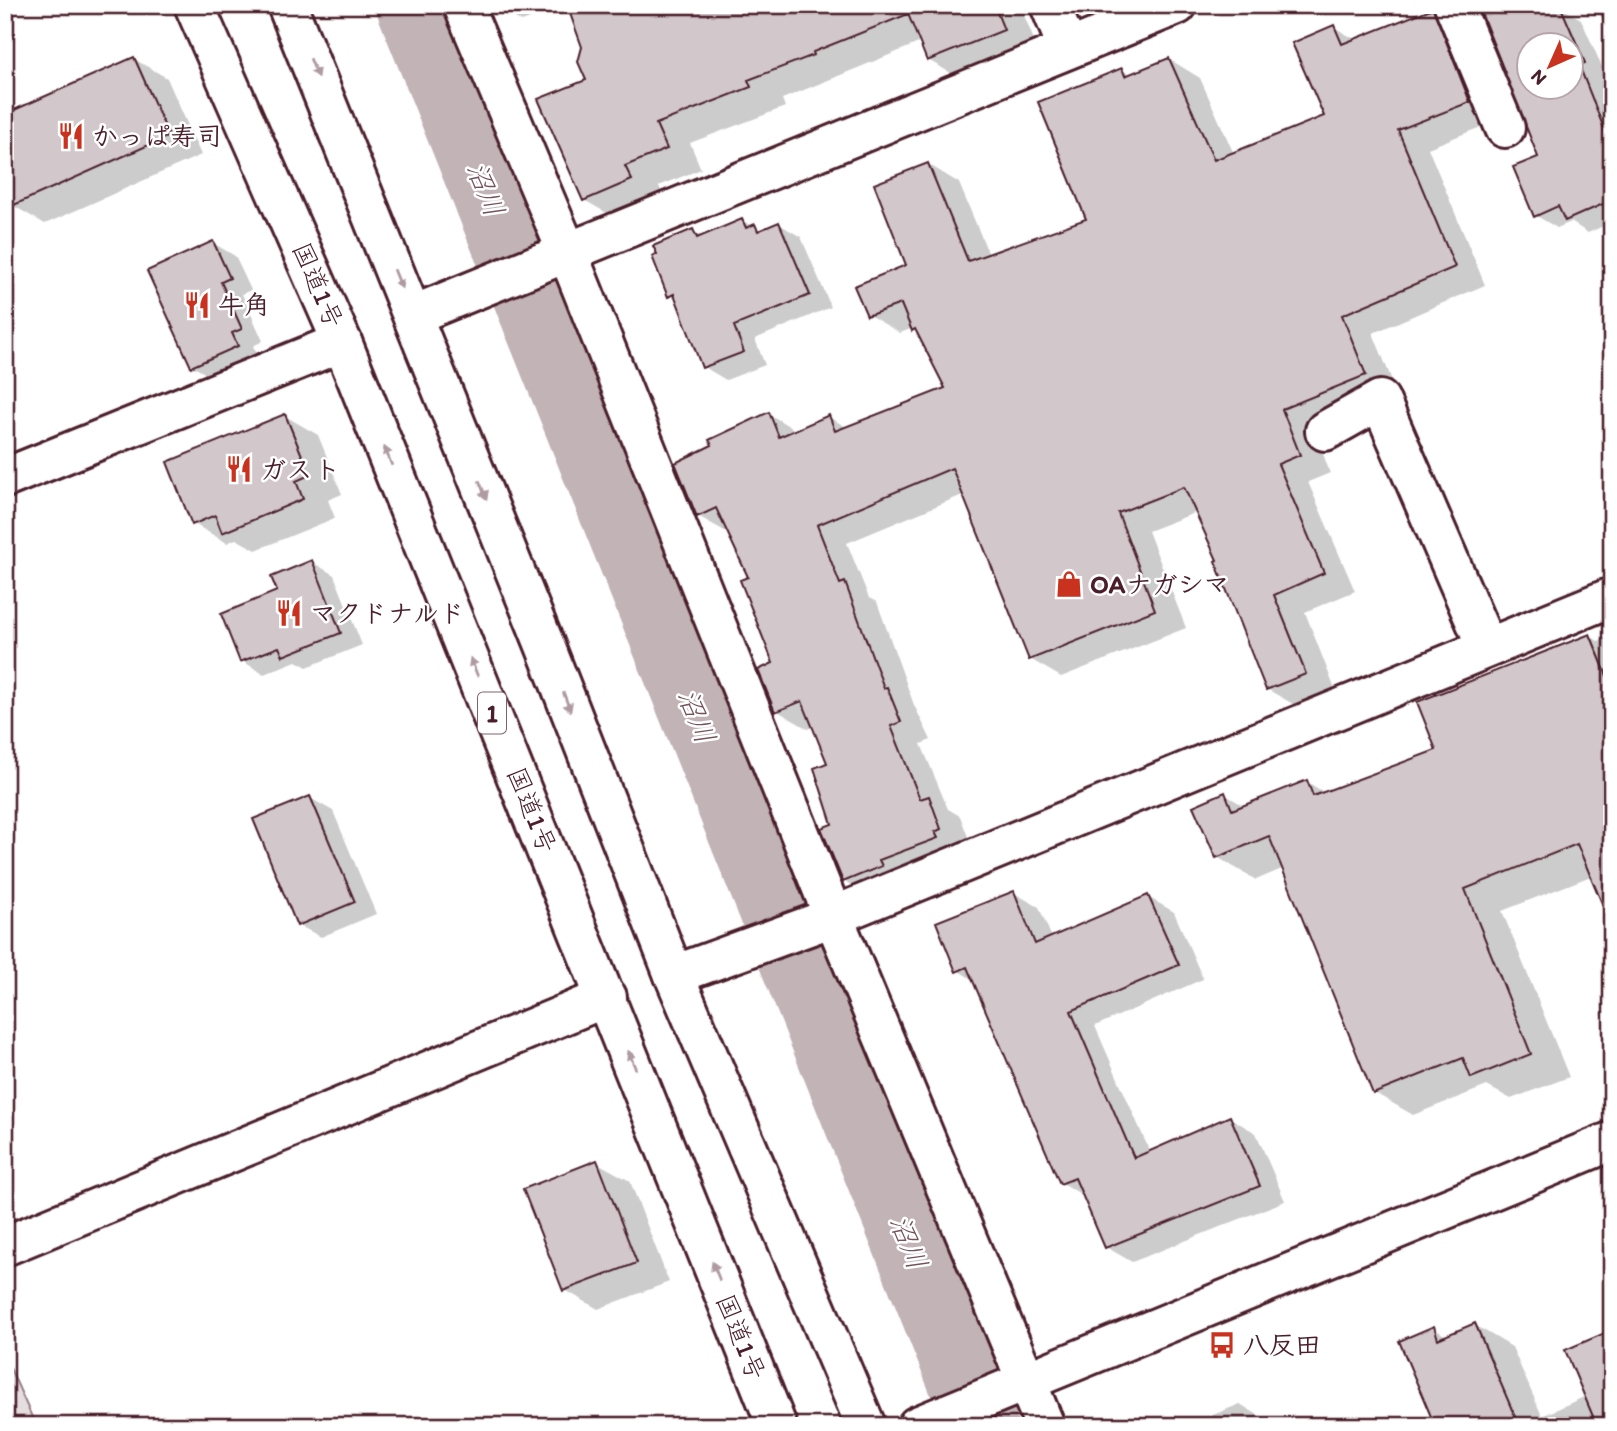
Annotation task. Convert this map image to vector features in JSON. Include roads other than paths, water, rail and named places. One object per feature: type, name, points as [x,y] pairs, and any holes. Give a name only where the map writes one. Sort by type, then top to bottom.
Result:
[{"type":"main road","name":"国道1号","points":[[194,5],[342,342],[777,1426]]},
{"type":"main road","points":[[287,5],[413,315],[674,975],[866,1426]]},
{"type":"main road","points":[[463,5],[823,920],[1019,1383],[1045,1426]]},
{"type":"main road","points":[[1050,5],[1068,50]]},
{"type":"main road","points":[[413,315],[1177,5]]},
{"type":"main road","points":[[1454,5],[1505,128]]},
{"type":"main road","points":[[5,478],[342,342]]},
{"type":"main road","points":[[1325,430],[1380,400],[1487,648]]},
{"type":"main road","points":[[674,975],[823,920],[1612,597]]},
{"type":"main road","points":[[5,1246],[607,997]]},
{"type":"main road","points":[[921,1424],[1612,1141]]},
{"type":"waterway","name":"沼川","points":[[412,5],[982,1426]]},
{"type":"waterway","points":[[1604,5],[1612,28]]},
{"type":"place","name":"かっぱ寿司","points":[[71,136]]},
{"type":"place","name":"牛角","points":[[197,305]]},
{"type":"place","name":"ガスト","points":[[239,469]]},
{"type":"place","name":"OAナガシマ","points":[[1069,584]]},
{"type":"place","name":"マクドナルド","points":[[289,613]]},
{"type":"place","name":"八反田","points":[[1222,1345]]}]
